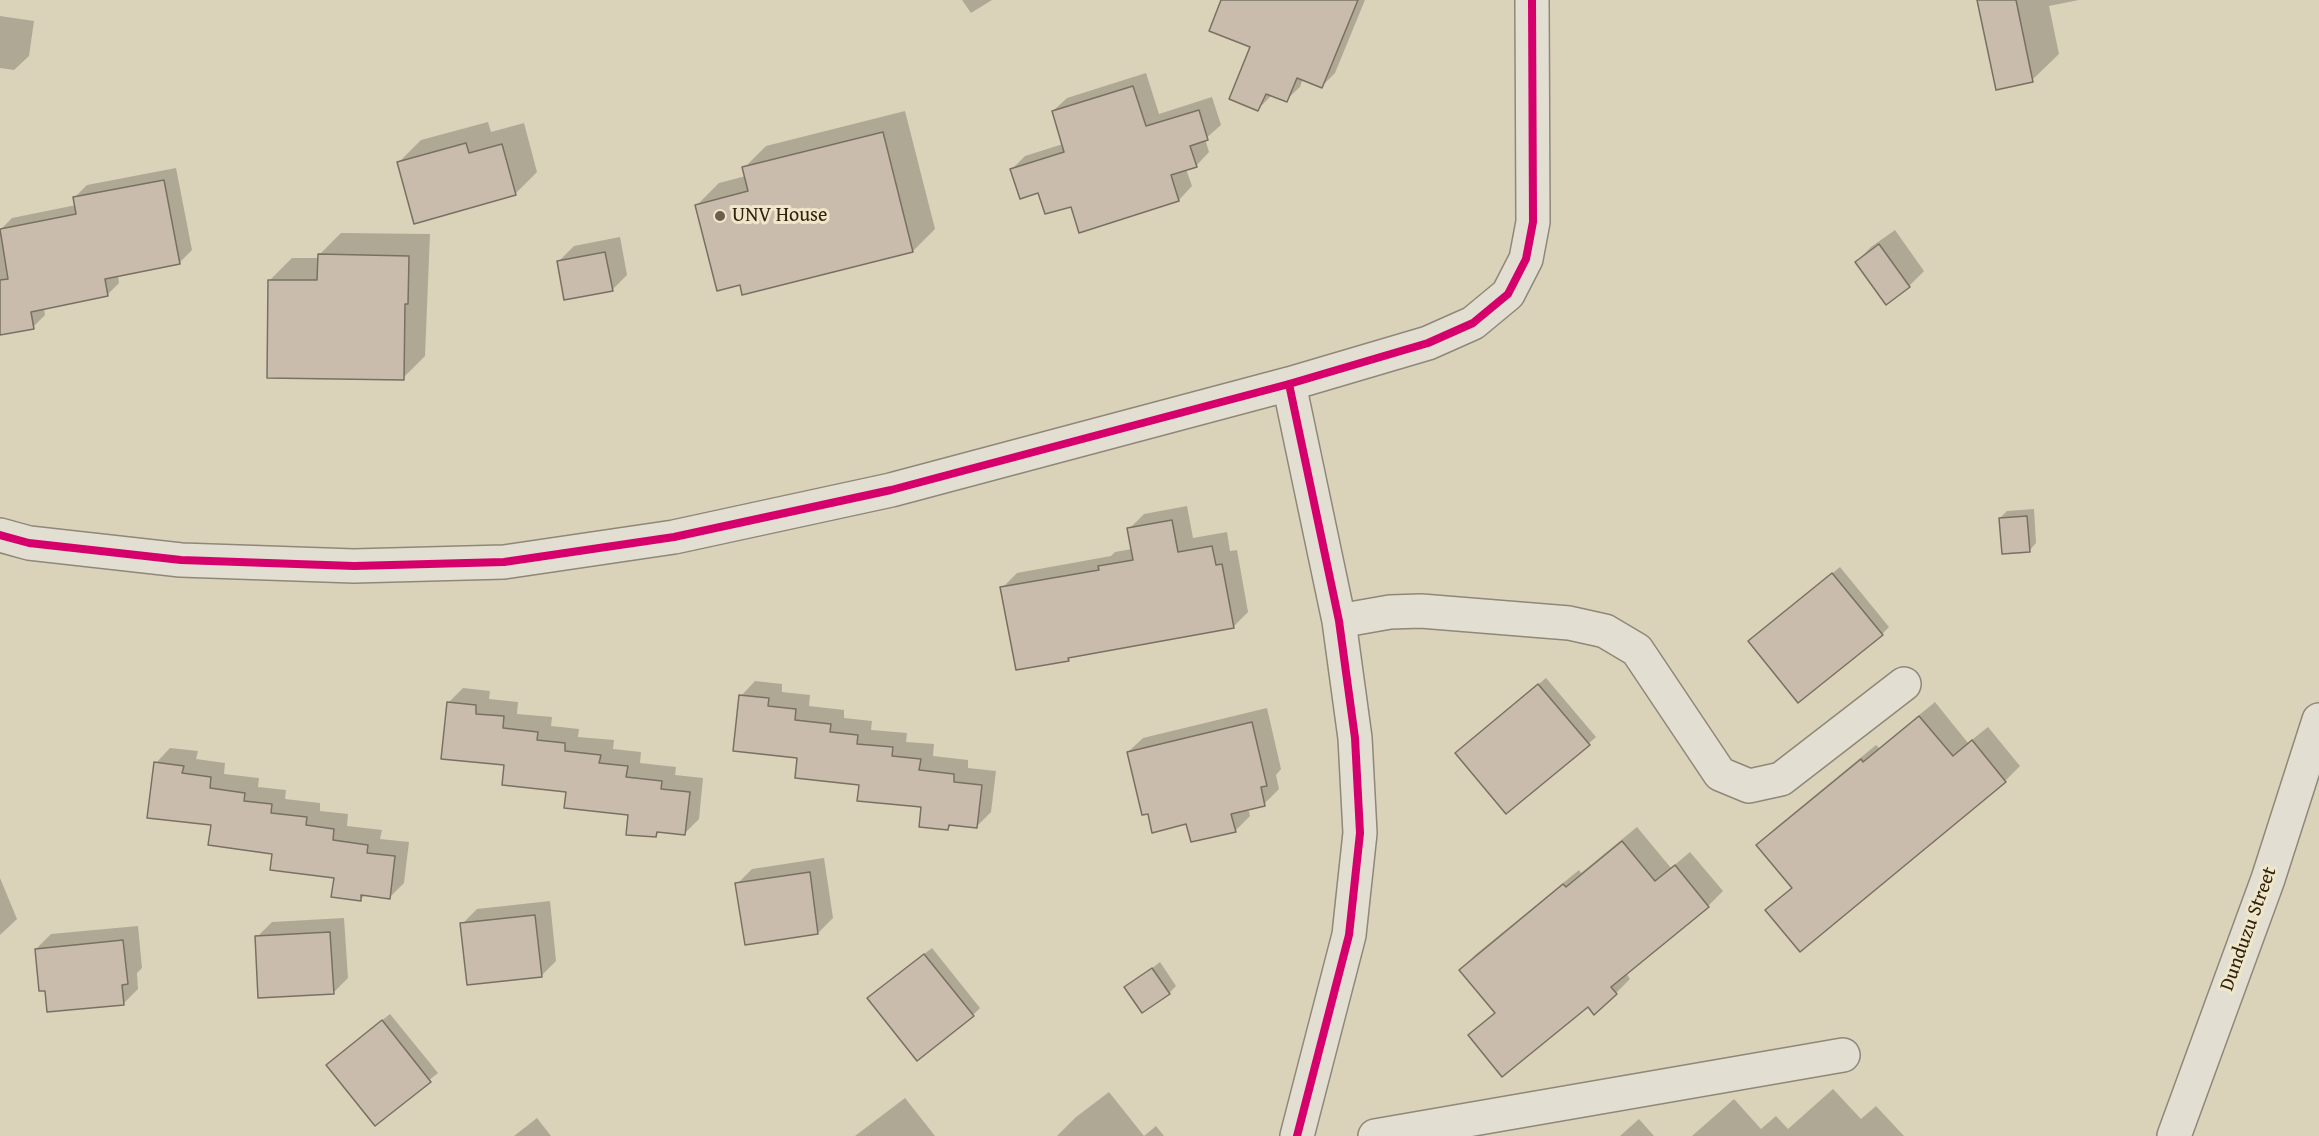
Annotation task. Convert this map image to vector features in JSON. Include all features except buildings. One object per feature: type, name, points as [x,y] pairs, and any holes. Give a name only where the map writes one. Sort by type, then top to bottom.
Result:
[{"type":"street","points":[[0,535],[29,543],[181,561],[354,566],[504,561],[674,537],[891,490],[1289,384],[1428,343],[1473,323],[1508,294],[1526,259],[1533,222],[1532,0]]},
{"type":"street","points":[[1289,384],[1339,621],[1355,738],[1360,833],[1349,935],[1297,1136]]},
{"type":"street","points":[[1339,621],[1390,612],[1421,610],[1569,623],[1605,631],[1637,650],[1720,774],[1749,786],[1781,779],[1904,684]]},
{"type":"street","name":"Dunduzu Street","points":[[2174,1136],[2268,879],[2319,720]]},
{"type":"street","points":[[1375,1136],[1843,1055]]},
{"type":"cycle path","points":[[0,535],[29,543],[181,560],[354,566],[504,562],[674,537],[891,490],[1289,384],[1428,343],[1473,323],[1508,294],[1526,259],[1533,222],[1532,0]]},
{"type":"cycle path","points":[[1289,384],[1339,621],[1355,738],[1360,833],[1349,935],[1297,1136]]},
{"type":"place","name":"UNV House","points":[[720,216]]}]
